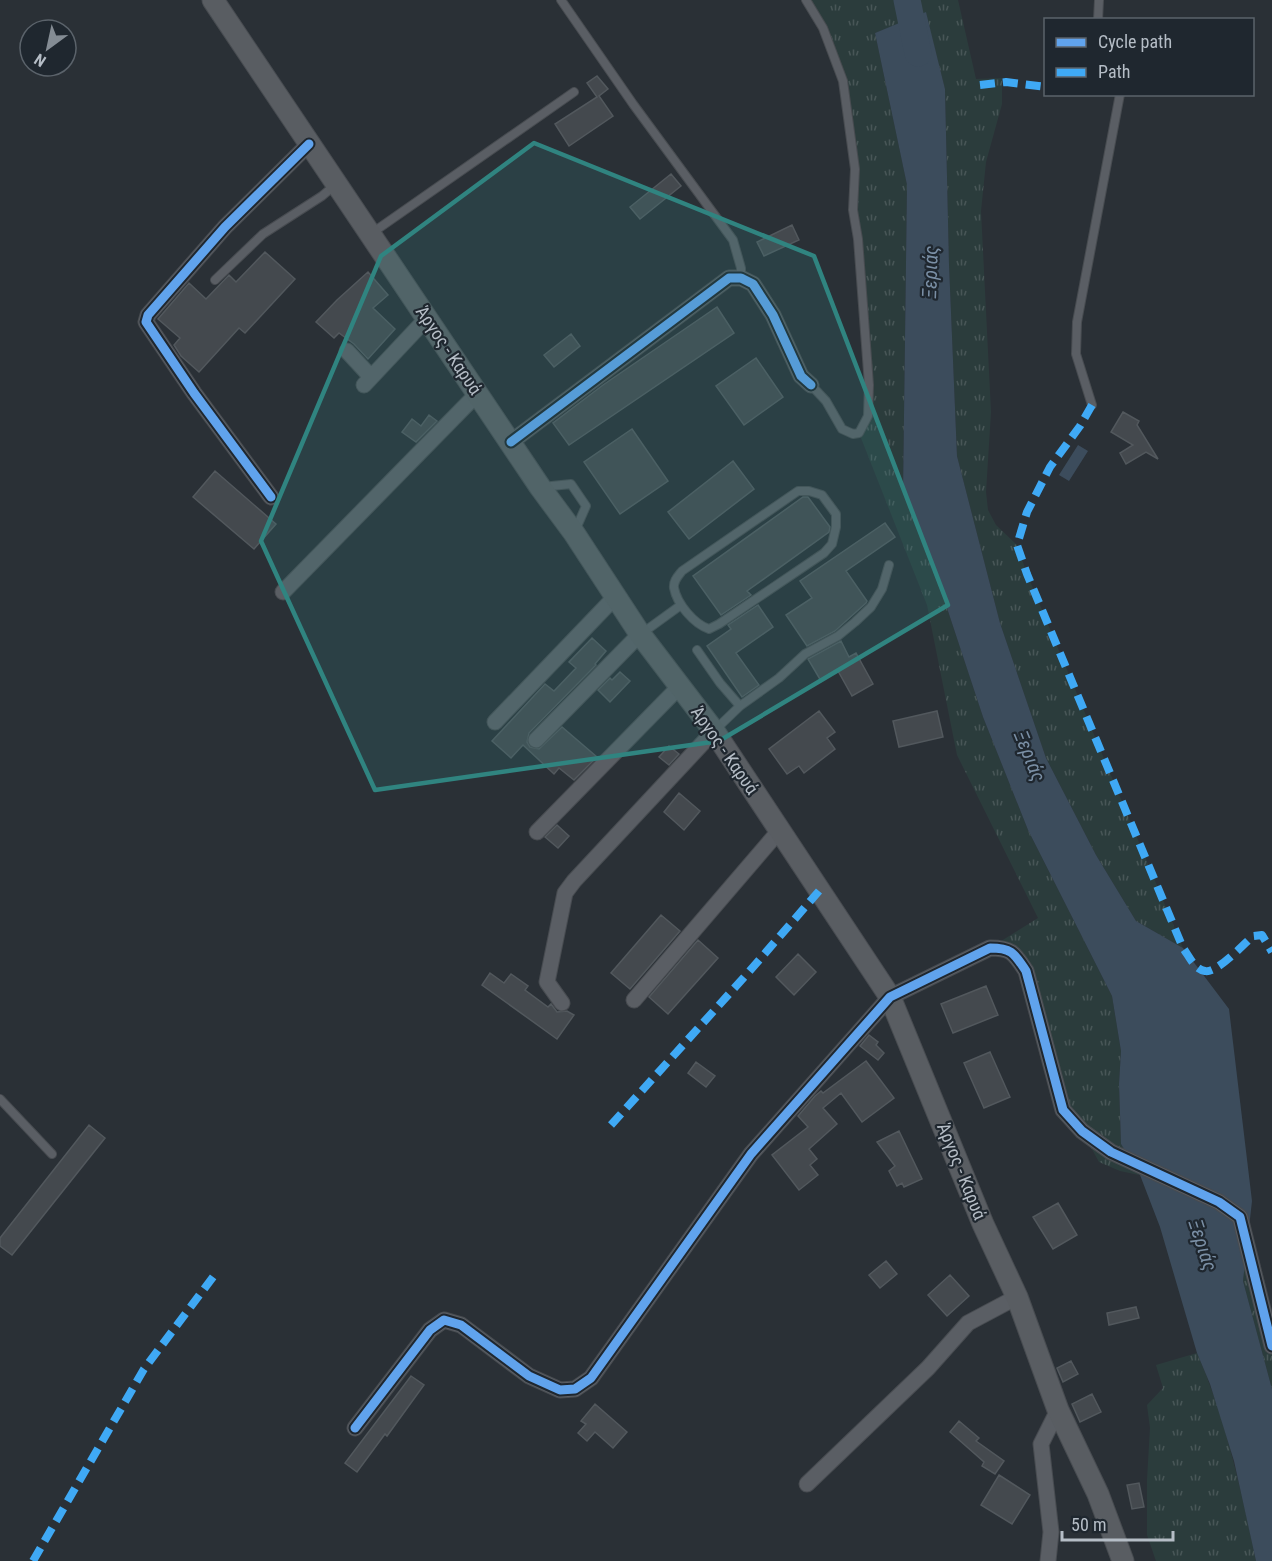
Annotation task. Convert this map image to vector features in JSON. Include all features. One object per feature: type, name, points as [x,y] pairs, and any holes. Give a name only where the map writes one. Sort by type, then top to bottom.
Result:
[{"type":"main road","name":"Άργος - Καρυά","points":[[213,0],[640,634],[714,731],[890,997],[983,1224],[1017,1297],[1058,1410],[1098,1494],[1123,1561]]},
{"type":"street","points":[[271,497],[194,393],[146,322],[148,315],[225,227],[309,144]]},
{"type":"street","points":[[511,441],[729,278],[741,278],[753,284],[773,315],[801,376],[811,385]]},
{"type":"street","points":[[347,351],[368,381],[427,318]]},
{"type":"street","points":[[283,592],[478,393]]},
{"type":"street","points":[[495,722],[616,596]]},
{"type":"street","points":[[536,740],[640,634]]},
{"type":"street","points":[[537,832],[680,686]]},
{"type":"street","points":[[562,1003],[547,982],[565,893],[714,731]]},
{"type":"street","points":[[634,1000],[779,831]]},
{"type":"street","points":[[355,1428],[430,1330],[444,1320],[461,1325],[530,1376],[560,1390],[575,1389],[591,1378],[751,1154],[890,997],[990,948],[1005,948],[1015,955],[1026,971],[1063,1110],[1082,1131],[1111,1152],[1219,1202],[1240,1217],[1272,1346]]},
{"type":"street","points":[[807,1484],[928,1368],[968,1323],[1017,1297]]},
{"type":"street","points":[[1048,1561],[1051,1532],[1041,1444],[1058,1410]]},
{"type":"lane","points":[[561,0],[633,104],[733,240],[741,268],[741,278]]},
{"type":"lane","points":[[806,0],[823,28],[843,81],[855,169],[853,210],[858,239],[869,385],[868,416],[859,433],[853,434],[842,429],[826,401],[811,385]]},
{"type":"lane","points":[[1098,18],[1099,0]]},
{"type":"lane","points":[[371,234],[574,92]]},
{"type":"lane","points":[[1092,405],[1076,354],[1077,322],[1120,96]]},
{"type":"lane","points":[[215,280],[264,234],[322,196],[336,184]]},
{"type":"lane","points":[[798,491],[809,491],[822,495],[836,514],[832,544],[824,553],[719,624],[709,628],[701,626],[681,605],[674,588],[675,579],[682,571],[798,491]]},
{"type":"lane","points":[[714,731],[740,706],[779,678],[805,654],[838,636],[871,607],[882,589],[889,565]]},
{"type":"lane","points":[[640,634],[681,605]]},
{"type":"lane","points":[[697,650],[720,683],[740,706]]},
{"type":"lane","points":[[0,1099],[52,1154]]},
{"type":"highlighted area","points":[[534,143],[814,256],[948,605],[719,741],[375,790],[261,541],[381,256]]},
{"type":"green space","points":[[806,0],[958,0],[976,79],[1002,78],[1002,104],[986,162],[981,211],[991,412],[986,492],[988,510],[996,525],[1017,545],[1183,948],[1136,921],[1096,855],[1046,758],[1000,623],[957,456],[945,89],[926,13],[875,33],[907,185],[903,492],[946,605],[983,717],[1028,830],[1112,996],[1121,1051],[1119,1084],[1121,1144],[1139,1175],[1120,1171],[1099,1162],[1082,1131],[1063,1110],[1015,955],[990,948],[1038,918],[957,755],[927,605],[859,433],[868,416],[855,169],[843,81],[830,43]]},
{"type":"green space","points":[[1246,1243],[1272,1346],[1272,1389],[1243,1281]]},
{"type":"green space","points":[[1197,1353],[1224,1429],[1256,1561],[1156,1561],[1147,1535],[1150,1428],[1147,1405],[1163,1388],[1156,1365]]},
{"type":"water","points":[[926,12],[945,89],[957,456],[1000,623],[1046,758],[1096,855],[1136,921],[1183,948],[1229,1009],[1252,1201],[1243,1281],[1272,1389],[1272,1561],[1256,1561],[1234,1461],[1210,1384],[1197,1353],[1160,1227],[1140,1175],[1121,1144],[1119,1084],[1121,1051],[1112,996],[1028,830],[983,717],[946,605],[903,492],[907,185],[875,33]]},
{"type":"water","points":[[1078,445],[1088,451],[1069,481],[1059,475]]},
{"type":"building","points":[[597,76],[608,89],[599,96],[613,116],[569,146],[555,124],[597,97],[587,83]]},
{"type":"building","points":[[671,174],[681,186],[640,219],[630,207]]},
{"type":"building","points":[[792,225],[799,240],[764,256],[757,242]]},
{"type":"building","points":[[265,252],[295,279],[245,333],[239,328],[199,372],[181,356],[174,345],[180,338],[158,319],[189,283],[206,299],[229,275],[236,282]]},
{"type":"building","points":[[368,272],[388,295],[373,308],[395,329],[368,359],[354,344],[339,333],[334,338],[316,322]]},
{"type":"building","points":[[717,307],[734,333],[569,445],[553,423],[603,385]]},
{"type":"building","points":[[571,334],[580,346],[554,367],[544,355]]},
{"type":"building","points":[[756,358],[783,397],[744,425],[716,386]]},
{"type":"building","points":[[1123,412],[1139,421],[1137,425],[1158,459],[1146,452],[1126,464],[1120,453],[1133,445],[1111,432]]},
{"type":"building","points":[[429,415],[437,421],[416,442],[402,432],[412,419],[421,426]]},
{"type":"building","points":[[632,429],[668,481],[620,514],[584,462]]},
{"type":"building","points":[[733,461],[754,489],[689,539],[668,512]]},
{"type":"building","points":[[215,471],[276,524],[254,549],[193,497]]},
{"type":"building","points":[[803,497],[808,497],[830,527],[829,532],[747,591],[751,595],[721,615],[693,576]]},
{"type":"building","points":[[885,523],[895,537],[846,571],[867,601],[866,603],[835,631],[807,646],[786,615],[812,598],[800,581]]},
{"type":"building","points":[[758,605],[773,627],[736,653],[759,685],[742,697],[707,646],[731,629],[728,625]]},
{"type":"building","points":[[592,638],[606,651],[596,665],[529,733],[527,742],[530,747],[539,749],[562,727],[597,757],[574,780],[559,768],[554,774],[523,745],[511,758],[492,741],[545,684],[554,691],[576,668],[569,662]]},
{"type":"building","points":[[841,641],[849,657],[856,653],[873,684],[852,696],[838,671],[821,681],[808,659]]},
{"type":"building","points":[[620,672],[630,681],[610,702],[598,690]]},
{"type":"building","points":[[819,711],[835,732],[827,738],[835,749],[804,773],[799,766],[787,774],[769,749]]},
{"type":"building","points":[[937,711],[943,737],[899,747],[893,721]]},
{"type":"building","points":[[669,746],[679,754],[669,765],[659,757]]},
{"type":"building","points":[[679,793],[700,811],[684,830],[664,812]]},
{"type":"building","points":[[557,825],[569,836],[558,848],[545,837]]},
{"type":"building","points":[[661,915],[680,931],[630,989],[611,973]]},
{"type":"building","points":[[698,940],[718,958],[668,1014],[649,997]]},
{"type":"building","points":[[798,954],[816,972],[794,995],[776,977]]},
{"type":"building","points":[[490,973],[504,983],[511,974],[528,986],[525,990],[548,1007],[551,1004],[557,1012],[567,1011],[574,1015],[557,1039],[482,985]]},
{"type":"building","points":[[986,986],[998,1015],[953,1033],[941,1004]]},
{"type":"building","points":[[869,1035],[878,1042],[876,1045],[884,1053],[878,1060],[860,1046]]},
{"type":"building","points":[[990,1052],[1010,1097],[984,1108],[964,1063]]},
{"type":"building","points":[[866,1061],[894,1098],[862,1122],[841,1093],[823,1108],[837,1124],[809,1149],[817,1159],[810,1165],[818,1175],[799,1190],[772,1155],[808,1127],[798,1116],[815,1096],[821,1091],[823,1093]]},
{"type":"building","points":[[696,1062],[715,1076],[706,1087],[688,1073]]},
{"type":"building","points":[[89,1125],[105,1138],[12,1255],[0,1246],[0,1238]]},
{"type":"building","points":[[899,1131],[922,1179],[904,1187],[902,1183],[897,1186],[889,1171],[895,1166],[877,1142]]},
{"type":"building","points":[[1058,1203],[1077,1235],[1053,1249],[1033,1217]]},
{"type":"building","points":[[886,1261],[897,1274],[880,1288],[869,1275]]},
{"type":"building","points":[[950,1275],[969,1296],[947,1316],[928,1295]]},
{"type":"building","points":[[1136,1307],[1139,1318],[1109,1325],[1107,1313]]},
{"type":"building","points":[[1071,1361],[1078,1374],[1063,1382],[1057,1368]]},
{"type":"building","points":[[411,1376],[424,1385],[387,1436],[385,1434],[357,1472],[345,1463]]},
{"type":"building","points":[[1092,1394],[1101,1412],[1080,1422],[1072,1404]]},
{"type":"building","points":[[595,1404],[627,1432],[613,1448],[595,1432],[587,1441],[578,1433],[586,1424],[581,1421]]},
{"type":"building","points":[[959,1421],[979,1438],[976,1441],[1004,1461],[995,1474],[982,1466],[984,1462],[950,1432]]},
{"type":"building","points":[[999,1475],[1030,1495],[1012,1524],[981,1505]]},
{"type":"building","points":[[1139,1483],[1144,1507],[1132,1509],[1127,1485]]},
{"type":"waterway","name":"Ξεριάς","points":[[907,0],[918,53]]},
{"type":"marked path","points":[[980,85],[1006,82],[1044,87]]},
{"type":"marked path","points":[[1092,405],[1080,426],[1050,467],[1027,512],[1017,545],[1183,948],[1195,965],[1205,971],[1210,971],[1223,963],[1253,936],[1262,935],[1272,952]]},
{"type":"marked path","points":[[611,1125],[819,891]]},
{"type":"marked path","points":[[33,1561],[144,1369],[216,1273]]},
{"type":"cycle path","points":[[271,497],[194,393],[146,322],[148,315],[225,227],[309,144]]},
{"type":"cycle path","points":[[511,442],[729,278],[741,278],[753,284],[773,315],[801,376],[811,385]]},
{"type":"cycle path","points":[[355,1428],[430,1330],[444,1320],[461,1325],[529,1376],[560,1390],[575,1389],[591,1378],[751,1154],[890,997],[990,948],[1003,949],[1012,953],[1026,971],[1063,1110],[1082,1131],[1111,1152],[1219,1202],[1240,1217],[1272,1346]]}]
